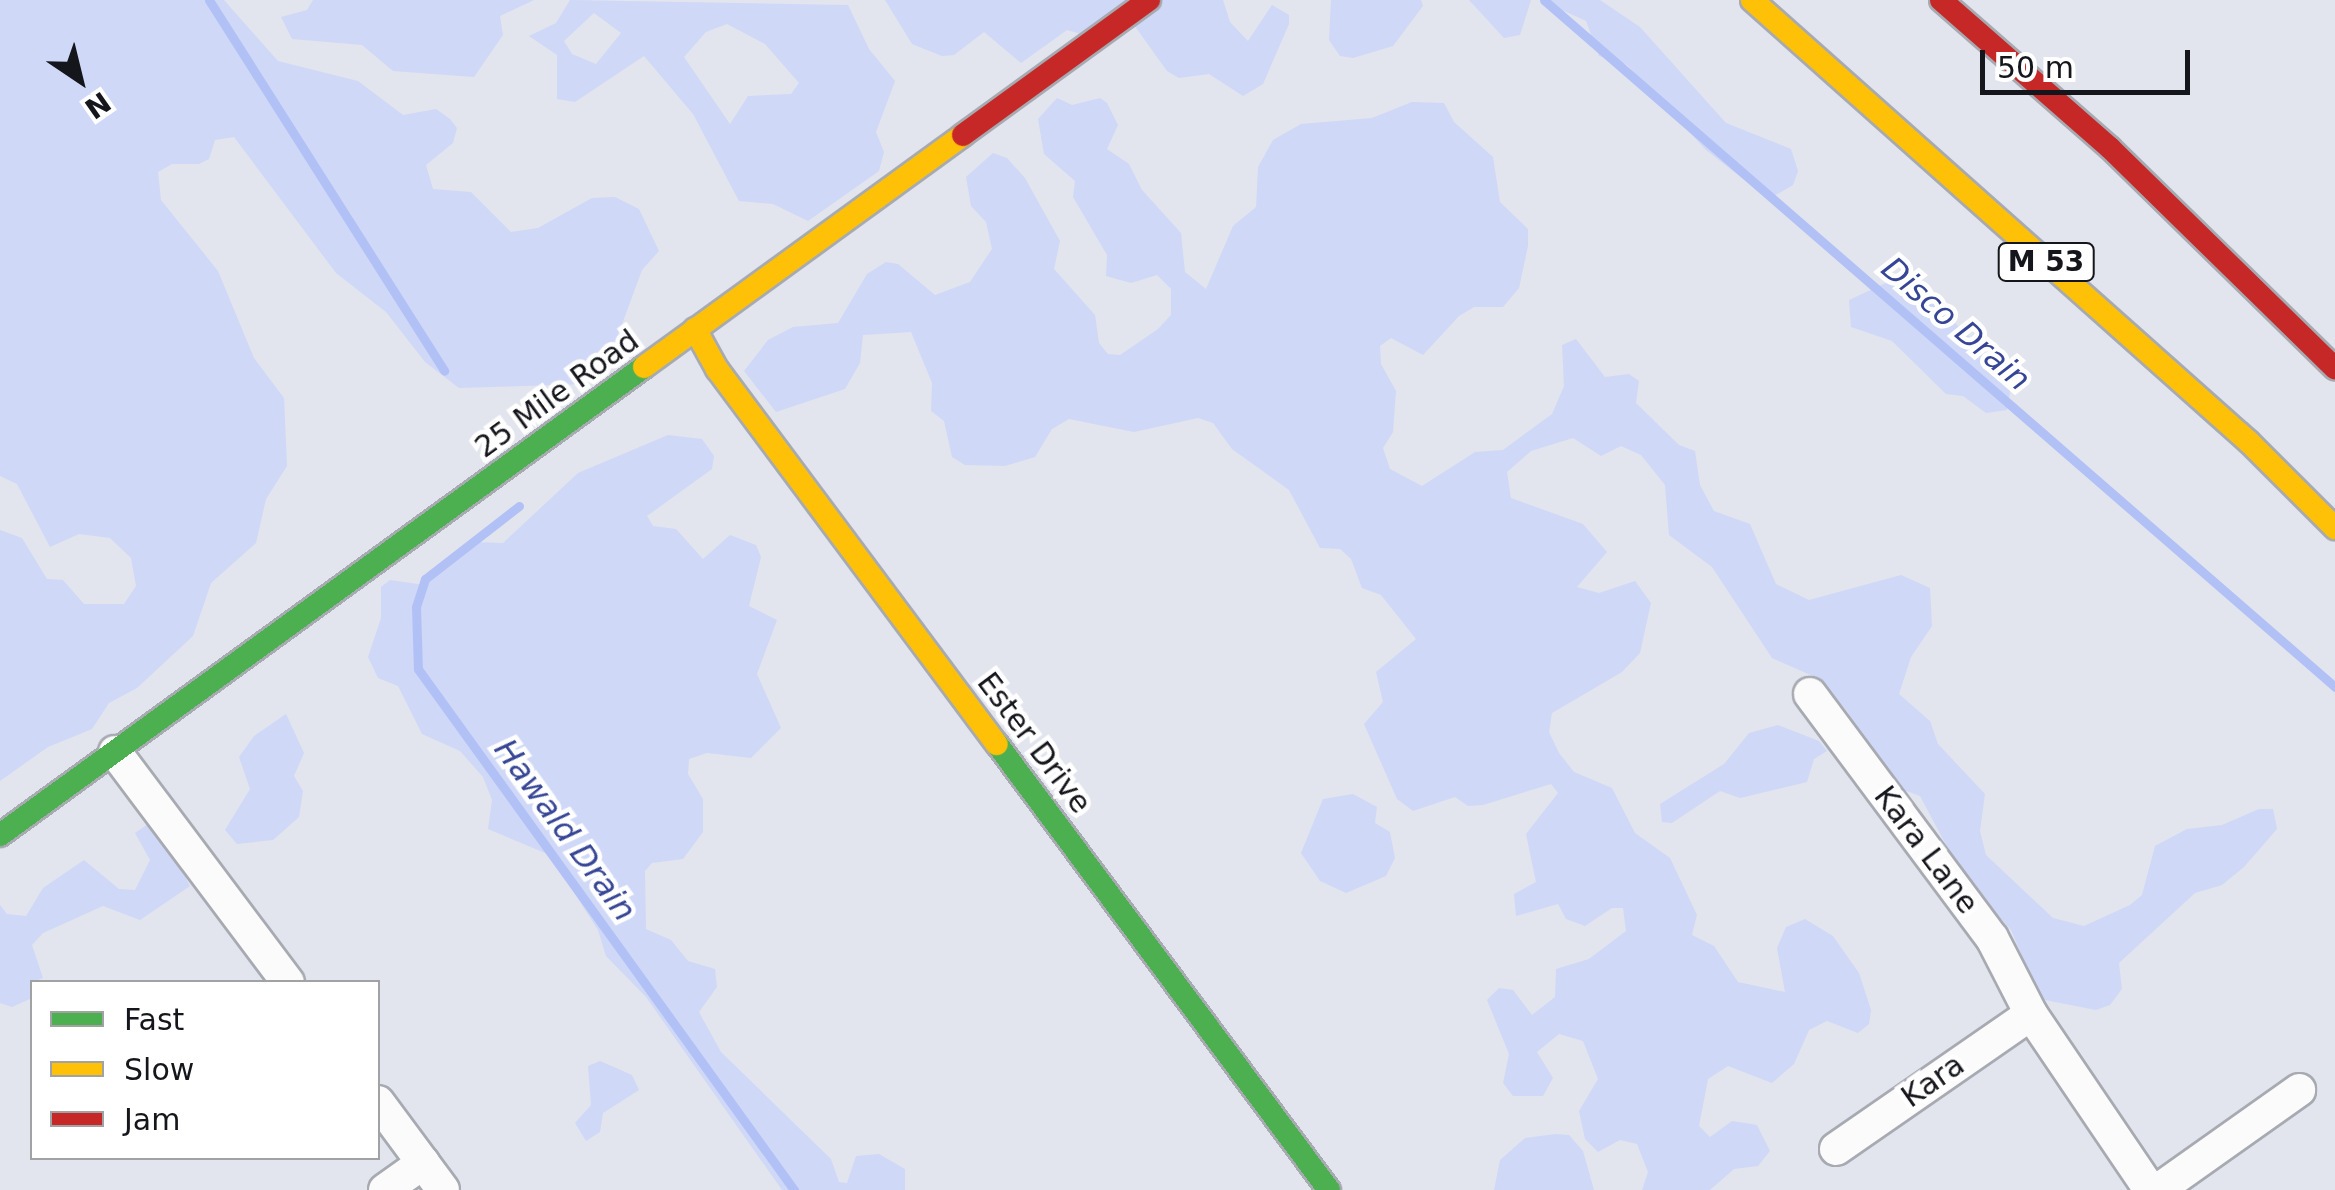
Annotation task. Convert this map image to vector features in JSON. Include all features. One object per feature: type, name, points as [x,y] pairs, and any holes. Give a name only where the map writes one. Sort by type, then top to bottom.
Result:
[{"type":"main road","name":"25 Mile Road","points":[[0,834],[1148,0]]},
{"type":"main road","name":"M 53","points":[[1752,0],[2249,442],[2335,528]]},
{"type":"main road","points":[[1941,0],[2110,148],[2335,368]]},
{"type":"main road","name":"Ester Drive","points":[[695,330],[717,369],[1329,1190]]},
{"type":"street","name":"Kara Lane","points":[[1810,694],[1992,938],[2030,1014],[2154,1190]]},
{"type":"street","points":[[115,752],[286,980]]},
{"type":"street","name":"Kara","points":[[1836,1148],[2030,1014]]},
{"type":"street","points":[[2154,1190],[2298,1090]]},
{"type":"street","points":[[380,1105],[443,1190]]},
{"type":"street","points":[[385,1190],[423,1163]]},
{"type":"shaded area","points":[[0,0],[224,0],[278,61],[358,81],[403,115],[436,109],[450,119],[457,128],[453,143],[426,165],[433,189],[471,192],[511,232],[538,228],[592,198],[615,197],[639,209],[659,251],[642,270],[607,365],[586,384],[459,388],[425,362],[386,312],[336,273],[234,137],[215,140],[209,159],[199,164],[172,164],[158,172],[161,200],[218,271],[254,358],[284,398],[287,466],[266,499],[256,543],[211,583],[193,636],[137,688],[109,703],[92,729],[48,747],[0,781],[0,530],[22,538],[47,579],[63,580],[84,604],[124,604],[136,586],[131,558],[110,538],[79,534],[50,547],[17,484],[0,476]]},
{"type":"shaded area","points":[[313,0],[534,0],[500,16],[503,35],[474,77],[393,71],[362,45],[292,39],[281,17],[307,10]]},
{"type":"shaded area","points":[[570,0],[848,5],[869,49],[895,81],[876,132],[884,152],[879,171],[808,221],[773,204],[739,201],[693,114],[644,56],[575,102],[557,99],[557,55],[529,36],[556,23]],"holes":[[[594,13],[621,33],[596,64],[572,54],[564,41]],[[727,24],[765,44],[799,83],[791,94],[748,96],[730,124],[684,57],[706,32]]]},
{"type":"shaded area","points":[[885,0],[1223,0],[1230,22],[1248,41],[1272,5],[1289,15],[1289,24],[1263,84],[1243,96],[1209,74],[1179,78],[1167,71],[1134,25],[1081,34],[1067,30],[1021,63],[984,32],[954,55],[942,56],[912,44]]},
{"type":"shaded area","points":[[1331,0],[1421,0],[1423,6],[1393,46],[1353,58],[1340,56],[1329,40]]},
{"type":"shaded area","points":[[1469,0],[1531,0],[1520,35],[1504,38]]},
{"type":"shaded area","points":[[1540,0],[1600,0],[1640,27],[1726,123],[1791,149],[1798,171],[1793,185],[1774,196],[1752,186],[1706,150],[1627,65],[1599,56],[1586,21]]},
{"type":"shaded area","points":[[1057,98],[1072,105],[1100,98],[1107,103],[1118,125],[1107,149],[1129,164],[1142,190],[1181,233],[1185,272],[1206,289],[1233,226],[1256,207],[1258,167],[1273,140],[1301,124],[1372,118],[1412,102],[1444,103],[1454,122],[1493,157],[1500,202],[1528,229],[1528,246],[1519,288],[1503,307],[1474,307],[1459,316],[1423,355],[1391,338],[1380,346],[1381,364],[1396,391],[1393,432],[1383,448],[1390,469],[1422,486],[1475,452],[1503,450],[1552,414],[1564,386],[1562,345],[1576,339],[1605,377],[1629,374],[1639,381],[1636,403],[1679,445],[1695,451],[1700,485],[1714,511],[1750,524],[1776,584],[1809,600],[1901,575],[1930,588],[1932,626],[1911,657],[1899,694],[1930,721],[1938,744],[1985,794],[1980,831],[1986,855],[2053,918],[2084,926],[2130,905],[2142,895],[2155,846],[2187,829],[2222,825],[2259,809],[2273,809],[2277,829],[2244,867],[2222,885],[2195,893],[2119,963],[2122,989],[2110,1005],[2096,1010],[2040,999],[2011,930],[1961,873],[1920,796],[1890,785],[1847,711],[1813,676],[1772,658],[1712,567],[1669,535],[1665,485],[1641,455],[1621,446],[1601,456],[1573,438],[1531,451],[1507,472],[1511,498],[1583,524],[1607,552],[1577,587],[1599,593],[1635,581],[1651,603],[1640,653],[1622,672],[1552,713],[1549,732],[1559,753],[1574,772],[1612,788],[1635,833],[1670,858],[1697,915],[1692,935],[1714,946],[1738,982],[1785,992],[1777,948],[1786,927],[1805,919],[1833,936],[1859,973],[1871,1010],[1869,1024],[1858,1033],[1827,1021],[1809,1030],[1794,1064],[1772,1083],[1728,1066],[1708,1079],[1699,1126],[1710,1137],[1732,1121],[1757,1125],[1770,1151],[1758,1166],[1734,1169],[1710,1190],[1642,1190],[1648,1172],[1637,1144],[1620,1140],[1598,1152],[1585,1139],[1579,1111],[1598,1079],[1583,1041],[1559,1034],[1537,1052],[1553,1078],[1543,1096],[1513,1096],[1503,1083],[1509,1054],[1487,1000],[1499,988],[1513,990],[1532,1015],[1555,997],[1556,969],[1589,959],[1626,931],[1623,908],[1612,908],[1585,926],[1566,919],[1558,904],[1516,916],[1514,894],[1536,882],[1526,834],[1558,793],[1551,784],[1483,805],[1468,806],[1455,797],[1413,811],[1397,799],[1364,724],[1383,702],[1376,672],[1416,639],[1381,595],[1362,588],[1351,559],[1340,549],[1320,548],[1289,490],[1232,449],[1213,423],[1198,418],[1134,432],[1069,419],[1052,429],[1035,457],[1005,466],[965,465],[952,457],[944,421],[931,411],[932,383],[911,332],[863,335],[860,363],[845,389],[776,412],[744,371],[768,340],[793,327],[838,323],[867,274],[886,262],[898,264],[935,295],[970,282],[992,249],[986,222],[971,206],[966,177],[993,153],[1007,158],[1025,178],[1060,241],[1054,269],[1095,315],[1099,343],[1108,354],[1120,355],[1158,329],[1171,315],[1171,289],[1157,275],[1131,283],[1106,276],[1107,255],[1073,197],[1075,181],[1044,154],[1038,119]]},
{"type":"shaded area","points":[[1890,281],[1934,304],[2006,370],[2012,382],[2007,410],[1986,413],[1963,396],[1946,394],[1892,341],[1851,327],[1849,300]]},
{"type":"shaded area","points":[[668,435],[702,439],[714,456],[712,469],[647,516],[653,526],[676,529],[703,559],[730,535],[756,545],[761,557],[749,606],[777,620],[757,674],[781,728],[751,758],[707,753],[689,759],[688,774],[703,799],[703,832],[683,859],[652,863],[645,871],[646,929],[671,940],[688,961],[715,969],[717,987],[699,1012],[721,1052],[831,1159],[839,1182],[847,1183],[856,1156],[879,1154],[905,1169],[905,1190],[782,1190],[646,997],[606,956],[598,930],[550,855],[488,829],[492,800],[483,777],[460,751],[422,734],[398,686],[378,678],[368,657],[381,618],[381,587],[390,580],[425,585],[458,551],[474,542],[503,543],[578,473]]},
{"type":"shaded area","points":[[286,714],[304,753],[294,776],[303,791],[299,817],[273,840],[237,844],[225,830],[250,789],[239,757],[254,736]]},
{"type":"shaded area","points":[[1778,725],[1819,741],[1827,751],[1814,759],[1807,782],[1740,798],[1720,791],[1672,823],[1662,822],[1660,804],[1724,764],[1749,733]]},
{"type":"shaded area","points":[[1353,794],[1377,807],[1375,823],[1390,832],[1395,858],[1386,876],[1346,893],[1320,881],[1301,853],[1323,799]]},
{"type":"shaded area","points":[[155,819],[190,886],[140,920],[103,906],[43,933],[32,945],[43,978],[30,980],[30,999],[12,1007],[0,1003],[0,905],[7,914],[26,916],[43,888],[84,860],[119,889],[135,890],[150,860],[135,833]]},
{"type":"shaded area","points":[[600,1061],[632,1075],[639,1090],[603,1113],[600,1132],[586,1141],[575,1123],[591,1105],[588,1066]]},
{"type":"shaded area","points":[[1569,1135],[1583,1151],[1594,1190],[1494,1190],[1500,1160],[1525,1138]]},
{"type":"waterway","name":"Hawald Drain","points":[[209,0],[444,371]]},
{"type":"waterway","name":"Disco Drain","points":[[1544,0],[2335,687]]},
{"type":"waterway","name":"Hawald Drain","points":[[519,506],[425,579],[416,607],[418,669],[794,1190]]},
{"type":"traffic: fast","points":[[0,835],[644,367]]},
{"type":"traffic: fast","points":[[997,744],[1329,1190]]},
{"type":"traffic: slow","points":[[1752,0],[2249,442],[2335,528]]},
{"type":"traffic: slow","points":[[644,367],[963,135]]},
{"type":"traffic: slow","points":[[695,329],[717,369],[997,744]]},
{"type":"traffic: jam","points":[[963,135],[1149,0]]},
{"type":"traffic: jam","points":[[1941,0],[2110,148],[2335,368]]}]
